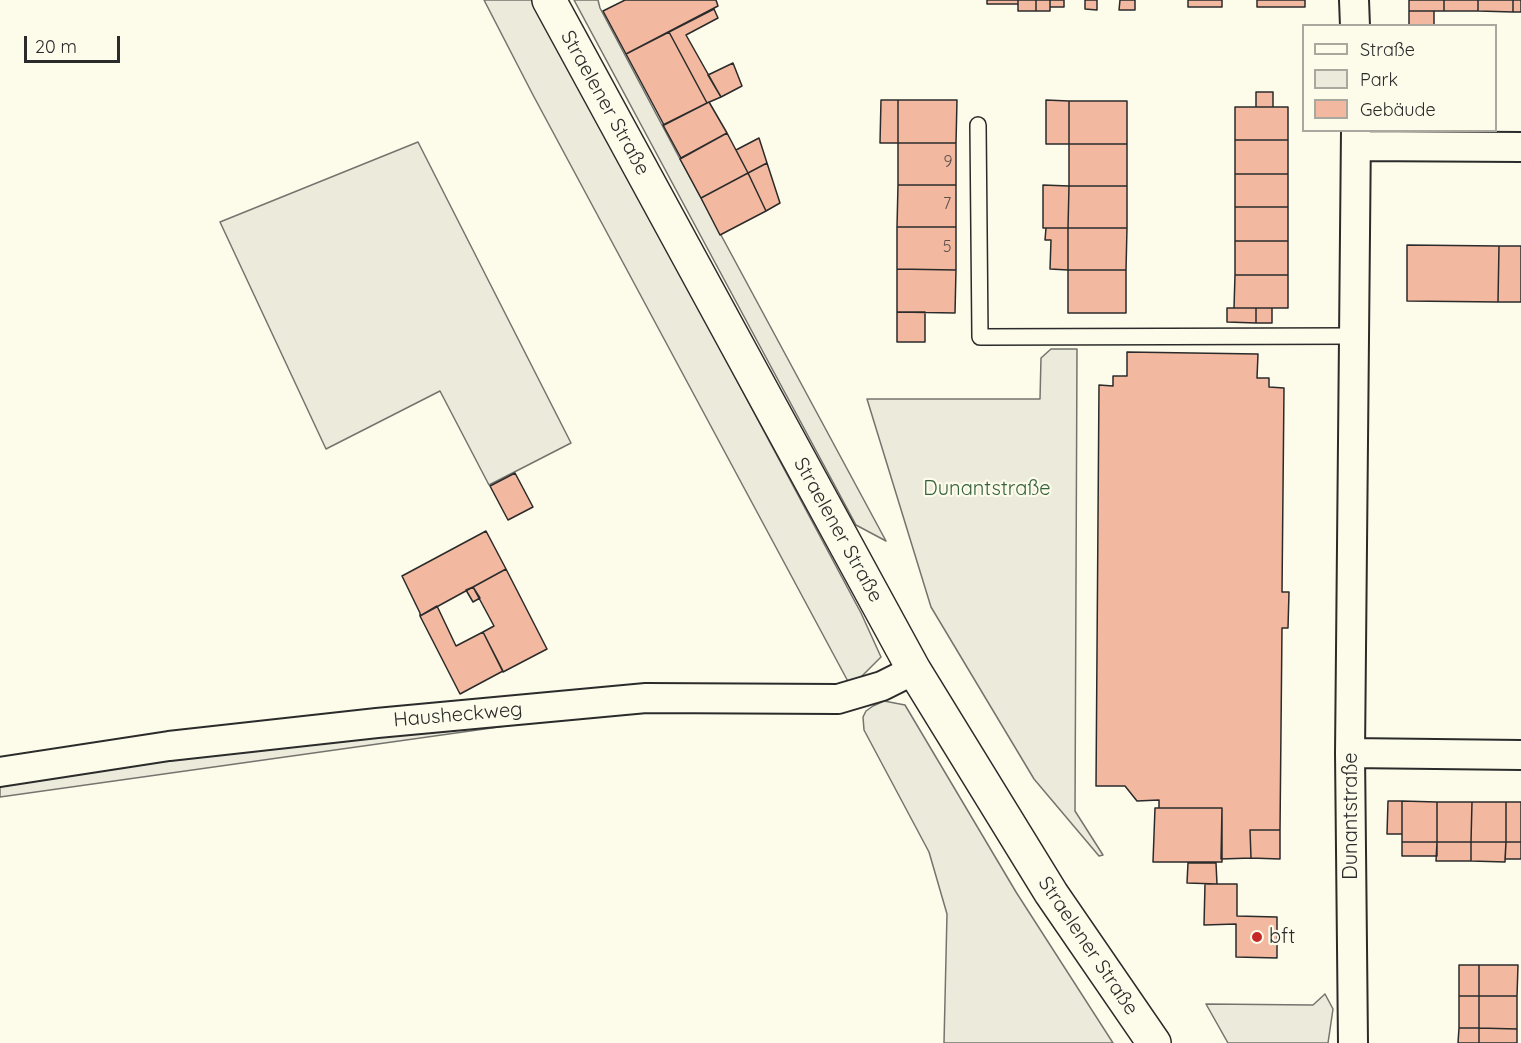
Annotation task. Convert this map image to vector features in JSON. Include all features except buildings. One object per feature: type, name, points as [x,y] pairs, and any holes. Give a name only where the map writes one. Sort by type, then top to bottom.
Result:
[{"type":"street","name":"Straelener Straße","points":[[549,0],[914,670],[1052,893],[1154,1043]]},
{"type":"street","points":[[1354,0],[1354,24]]},
{"type":"street","points":[[1356,138],[1521,147]]},
{"type":"street","name":"Dunantstraße","points":[[1351,1040],[1350,753],[1356,138]]},
{"type":"street","name":"Hausheckweg","points":[[0,772],[169,746],[377,723],[646,698],[838,699],[882,686],[914,670]]},
{"type":"street","points":[[1350,753],[1521,755]]},
{"type":"lane","points":[[978,125],[980,337],[1354,336]]},
{"type":"green space","points":[[484,0],[534,0],[861,613],[881,657],[851,687],[533,95]]},
{"type":"green space","points":[[574,0],[598,0],[600,8],[680,159],[886,541],[856,525]]},
{"type":"green space","points":[[418,142],[571,443],[489,485],[440,391],[326,449],[220,222]]},
{"type":"green space","points":[[1051,349],[1077,349],[1075,811],[1103,855],[1099,856],[1034,779],[931,607],[867,399],[1040,399],[1041,358]]},
{"type":"green space","points":[[884,701],[905,705],[1016,892],[1113,1043],[944,1043],[947,914],[929,852],[864,730],[863,717],[866,711]]},
{"type":"green space","points":[[577,716],[0,797],[0,782],[163,759]]},
{"type":"green space","points":[[1325,994],[1333,1009],[1328,1043],[1228,1043],[1206,1004],[1313,1005]]},
{"type":"place","name":"bft","points":[[1257,937]]}]
